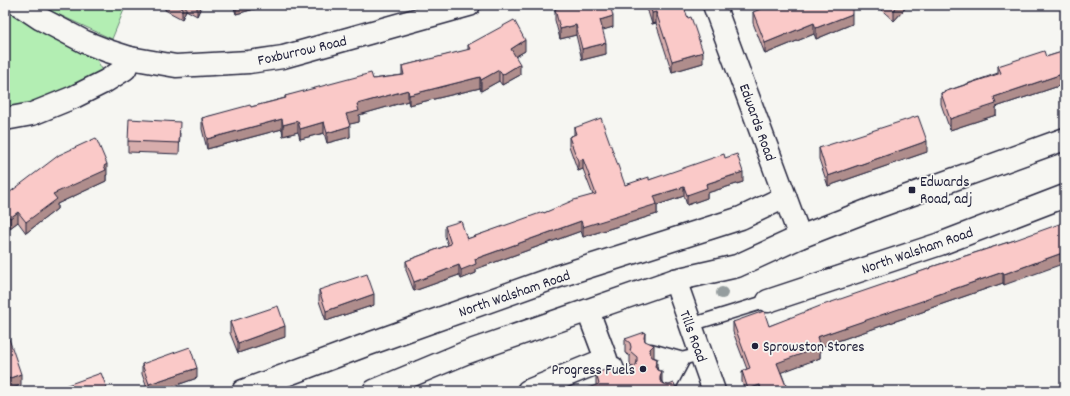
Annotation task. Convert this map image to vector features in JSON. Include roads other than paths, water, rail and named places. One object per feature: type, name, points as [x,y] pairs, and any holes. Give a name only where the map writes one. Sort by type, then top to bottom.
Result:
[{"type":"street","name":"Foxburrow Road","points":[[20,5],[41,19],[85,42],[130,58],[176,66],[249,62],[283,57],[469,5]]},
{"type":"street","name":"Edwards Road","points":[[718,6],[800,236]]},
{"type":"street","points":[[5,118],[32,114],[74,97],[126,69],[130,58]]},
{"type":"street","points":[[374,391],[465,353],[675,280],[737,266],[800,236],[1065,139]]},
{"type":"street","name":"North Walsham Road","points":[[768,301],[940,244],[1065,196]]},
{"type":"street","name":"North Walsham Road","points":[[243,391],[559,276],[741,218],[785,197]]},
{"type":"street","name":"Tills Road","points":[[675,280],[690,325],[692,356],[714,391]]},
{"type":"street","points":[[528,391],[615,361],[588,311]]},
{"type":"lane","points":[[690,325],[768,301]]},
{"type":"lane","points":[[651,350],[692,356]]},
{"type":"lane","points":[[657,365],[692,356]]},
{"type":"lane","points":[[662,378],[692,356]]},
{"type":"lane","points":[[667,391],[692,356]]},
{"type":"lane","points":[[615,361],[626,378]]},
{"type":"place","name":"Edwards Road, adj","points":[[912,190]]},
{"type":"place","name":"Sprowston Stores","points":[[755,346]]},
{"type":"place","name":"Progress Fuels","points":[[643,369]]}]
